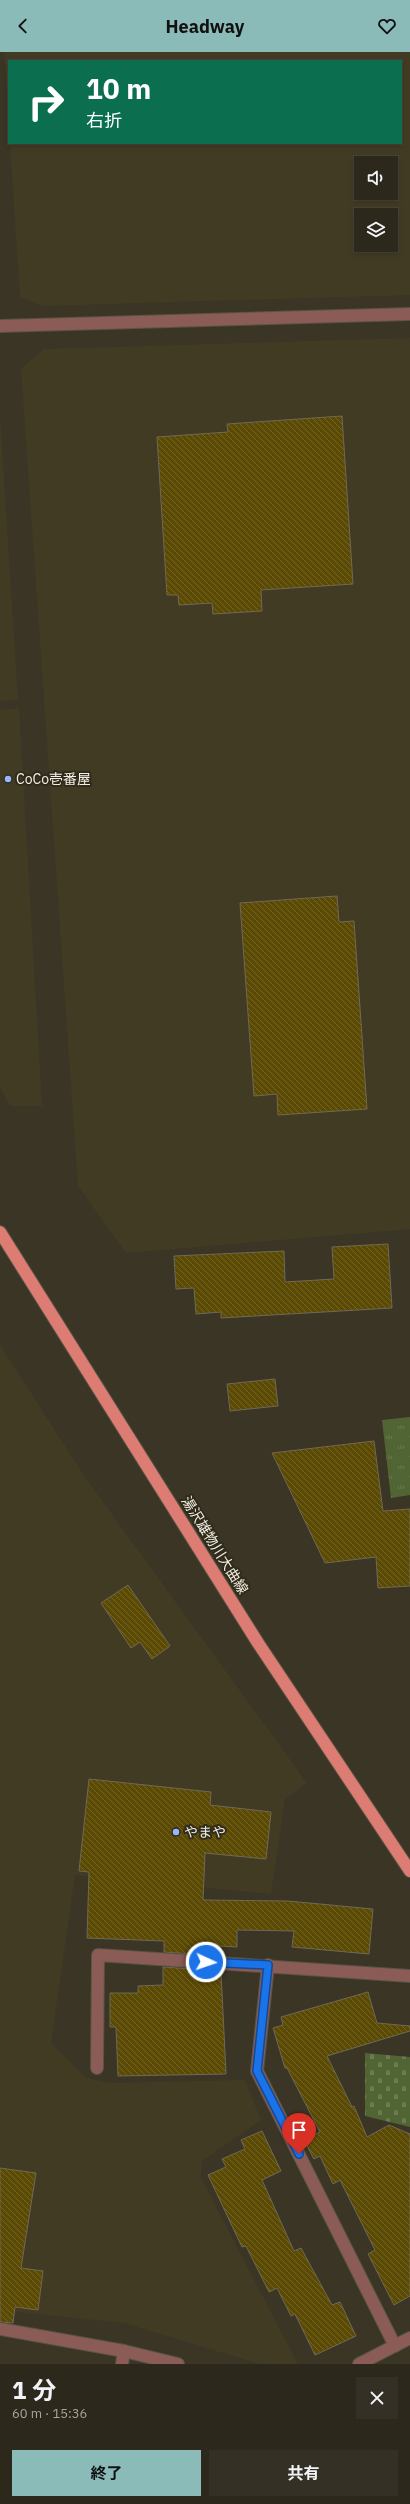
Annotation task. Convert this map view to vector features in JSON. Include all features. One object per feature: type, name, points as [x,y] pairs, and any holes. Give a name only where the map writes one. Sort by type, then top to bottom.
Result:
[{"type":"main road","name":"湯沢雄物川大曲線","points":[[0,1232],[258,1643],[410,1871]]},
{"type":"street","points":[[0,326],[410,314]]},
{"type":"street","points":[[97,2068],[98,1955],[268,1965],[410,1976]]},
{"type":"street","points":[[268,1965],[257,2071],[395,2346]]},
{"type":"street","points":[[0,2329],[124,2351],[178,2364]]},
{"type":"street","points":[[359,2364],[410,2338]]},
{"type":"street","points":[[122,2364],[124,2351]]},
{"type":"shaded area","points":[[4,52],[410,52],[410,295],[41,306],[20,297],[10,144],[402,144],[402,60],[8,60],[8,112]]},
{"type":"shaded area","points":[[410,338],[410,1229],[126,1253],[78,1186],[21,369],[44,349]]},
{"type":"shaded area","points":[[0,416],[18,700],[0,701]]},
{"type":"shaded area","points":[[19,708],[42,1106],[10,1106],[0,1087],[0,710]]},
{"type":"shaded area","points":[[0,1345],[87,1480],[307,1783],[285,1799],[271,1894],[75,1875],[51,2043],[86,2078],[110,2083],[245,2080],[261,2120],[202,2161],[201,2178],[298,2364],[260,2364],[124,2323],[0,2310]]},
{"type":"green space","points":[[410,1417],[410,1495],[391,1498],[382,1420]]},
{"type":"green space","points":[[365,2053],[410,2057],[410,2127],[365,2116]]},
{"type":"building","points":[[342,416],[353,584],[261,590],[262,611],[213,614],[212,603],[179,605],[178,595],[167,595],[157,437],[228,432],[227,424]]},
{"type":"building","points":[[337,896],[339,922],[354,921],[367,1109],[278,1115],[277,1094],[254,1096],[240,903]]},
{"type":"building","points":[[388,1244],[392,1308],[221,1318],[221,1312],[196,1314],[194,1288],[176,1289],[174,1256],[284,1251],[285,1282],[334,1279],[332,1247]]},
{"type":"building","points":[[275,1379],[278,1406],[230,1411],[227,1384]]},
{"type":"building","points":[[374,1441],[383,1511],[410,1509],[410,1586],[378,1588],[376,1557],[325,1563],[272,1453]]},
{"type":"building","points":[[128,1585],[170,1646],[152,1659],[140,1642],[131,1648],[101,1603]]},
{"type":"building","points":[[89,1779],[211,1792],[210,1805],[271,1812],[266,1859],[205,1853],[203,1900],[288,1901],[373,1909],[369,1954],[292,1947],[294,1931],[237,1930],[237,1947],[220,1946],[220,1956],[164,1952],[164,1941],[87,1938],[89,1872],[79,1871]]},
{"type":"building","points":[[163,1967],[221,1971],[226,2074],[118,2076],[116,2027],[110,2027],[110,1993],[138,1993],[138,1986],[163,1985]]},
{"type":"building","points":[[368,1992],[377,2023],[410,2026],[410,2031],[327,2056],[352,2107],[354,2106],[367,2137],[389,2125],[410,2134],[410,2296],[394,2305],[368,2254],[375,2250],[340,2180],[333,2184],[320,2156],[314,2159],[304,2140],[320,2132],[287,2068],[285,2068],[273,2028],[283,2025],[281,2017]]},
{"type":"building","points":[[262,2131],[281,2171],[262,2180],[294,2251],[301,2248],[332,2305],[340,2302],[356,2336],[315,2355],[295,2314],[291,2316],[277,2288],[269,2292],[246,2246],[242,2247],[208,2175],[226,2167],[222,2159],[245,2149],[241,2140]]},
{"type":"building","points":[[0,2168],[36,2173],[21,2268],[43,2271],[38,2310],[15,2307],[13,2323],[0,2322]]},
{"type":"place","name":"CoCo壱番屋","points":[[8,779]]},
{"type":"place","name":"やまや","points":[[176,1832]]},
{"type":"route","points":[[206,1962],[268,1965],[257,2071],[299,2154]]}]
